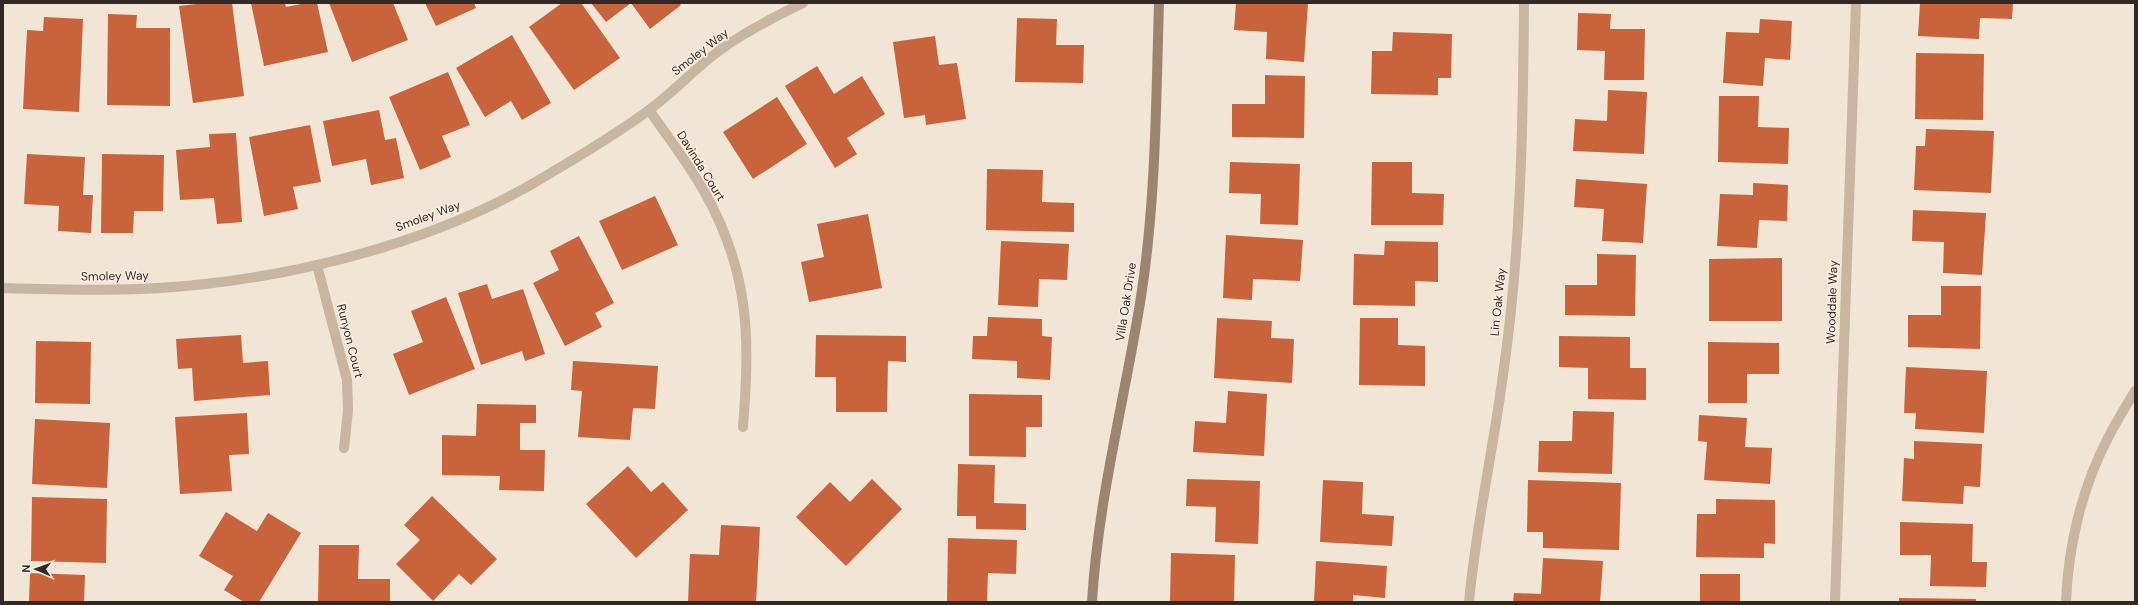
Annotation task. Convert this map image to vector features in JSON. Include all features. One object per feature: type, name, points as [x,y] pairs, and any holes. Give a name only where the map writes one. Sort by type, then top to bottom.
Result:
[{"type":"street","name":"Smoley Way","points":[[3,288],[75,290],[169,287],[242,279],[317,265],[401,240],[467,216],[548,175],[649,110],[722,48],[764,22],[803,3]]},
{"type":"street","name":"Villa Oak Drive","points":[[1092,602],[1101,515],[1141,297],[1146,256],[1153,176],[1159,3]]},
{"type":"street","name":"Lin Oak Way","points":[[1469,602],[1473,553],[1503,375],[1515,271],[1522,160],[1524,3]]},
{"type":"street","name":"Wooddale Way","points":[[1835,602],[1856,3]]},
{"type":"street","name":"Davinda Court","points":[[649,110],[704,192],[725,236],[735,262],[741,290],[747,337],[743,428]]},
{"type":"street","name":"Runyon Court","points":[[317,265],[347,380],[348,410],[344,448]]},
{"type":"street","points":[[2066,602],[2066,581],[2074,533],[2088,485],[2107,439],[2135,391]]},
{"type":"building","points":[[205,3],[232,3],[244,96],[193,103],[179,6]]},
{"type":"building","points":[[251,3],[285,3],[286,7],[306,3],[317,3],[328,52],[264,66]]},
{"type":"building","points":[[329,3],[393,3],[408,40],[352,62]]},
{"type":"building","points":[[425,3],[474,3],[476,8],[436,26]]},
{"type":"building","points":[[562,3],[581,3],[620,58],[574,90],[529,27]]},
{"type":"building","points":[[591,3],[631,3],[606,22]]},
{"type":"building","points":[[631,3],[679,3],[681,5],[650,29]]},
{"type":"building","points":[[1236,3],[1308,3],[1304,62],[1266,59],[1267,32],[1234,30]]},
{"type":"building","points":[[1920,3],[2013,3],[2012,19],[1980,18],[1979,39],[1918,36]]},
{"type":"building","points":[[1578,13],[1611,14],[1610,29],[1645,29],[1644,80],[1604,80],[1605,51],[1577,50]]},
{"type":"building","points":[[108,14],[137,15],[136,28],[170,28],[170,106],[107,105]]},
{"type":"building","points":[[44,17],[83,19],[79,112],[23,109],[27,30],[43,31]]},
{"type":"building","points":[[1017,18],[1057,19],[1056,45],[1084,45],[1083,83],[1015,82]]},
{"type":"building","points":[[1760,19],[1792,21],[1790,60],[1765,58],[1763,86],[1723,83],[1726,32],[1759,33]]},
{"type":"building","points":[[1393,32],[1452,34],[1451,78],[1438,78],[1438,95],[1371,94],[1372,51],[1392,51]]},
{"type":"building","points":[[512,35],[551,103],[522,120],[511,101],[485,117],[456,68]]},
{"type":"building","points":[[935,36],[939,65],[957,63],[966,119],[926,125],[925,115],[904,118],[893,42]]},
{"type":"building","points":[[1916,53],[1984,54],[1983,120],[1915,119]]},
{"type":"building","points":[[817,66],[834,94],[862,76],[885,114],[847,138],[857,154],[835,168],[785,86]]},
{"type":"building","points":[[448,72],[470,125],[442,136],[451,157],[420,170],[389,97]]},
{"type":"building","points":[[1265,75],[1305,76],[1304,138],[1232,137],[1232,104],[1265,104]]},
{"type":"building","points":[[1608,90],[1647,92],[1644,154],[1573,151],[1575,119],[1607,121]]},
{"type":"building","points":[[1719,96],[1759,96],[1758,127],[1789,128],[1788,164],[1718,162]]},
{"type":"building","points":[[777,97],[807,144],[753,179],[723,132]]},
{"type":"building","points":[[379,110],[385,140],[396,138],[404,178],[371,185],[366,159],[332,166],[323,121]]},
{"type":"building","points":[[310,125],[321,182],[293,187],[298,209],[264,216],[249,137]]},
{"type":"building","points":[[1926,129],[1994,131],[1991,193],[1914,190],[1916,146],[1925,146]]},
{"type":"building","points":[[236,133],[242,222],[217,224],[214,198],[180,200],[176,150],[210,147],[209,134]]},
{"type":"building","points":[[27,154],[85,157],[83,195],[93,195],[91,233],[58,231],[59,206],[24,204]]},
{"type":"building","points":[[102,154],[164,155],[163,211],[134,211],[133,233],[101,233]]},
{"type":"building","points":[[1230,162],[1300,164],[1298,225],[1260,224],[1261,194],[1229,193]]},
{"type":"building","points":[[1372,162],[1412,162],[1412,193],[1444,194],[1443,225],[1371,225]]},
{"type":"building","points":[[987,169],[1043,170],[1042,202],[1074,203],[1074,232],[986,230]]},
{"type":"building","points":[[1576,179],[1647,184],[1643,243],[1602,241],[1604,209],[1574,207]]},
{"type":"building","points":[[1753,183],[1788,185],[1787,221],[1759,220],[1757,248],[1717,246],[1720,194],[1753,195]]},
{"type":"building","points":[[655,196],[678,245],[622,270],[599,221]]},
{"type":"building","points":[[1913,210],[1986,213],[1982,275],[1943,273],[1944,242],[1912,241]]},
{"type":"building","points":[[868,214],[882,288],[809,302],[801,262],[824,257],[817,224]]},
{"type":"building","points":[[1226,235],[1303,240],[1300,281],[1253,279],[1252,300],[1223,298]]},
{"type":"building","points":[[579,236],[614,303],[595,313],[602,327],[565,346],[533,283],[559,270],[550,251]]},
{"type":"building","points":[[1001,241],[1069,244],[1067,280],[1039,279],[1038,307],[998,305]]},
{"type":"building","points":[[1385,241],[1438,242],[1438,282],[1415,281],[1415,306],[1353,305],[1354,254],[1384,255]]},
{"type":"building","points":[[1597,254],[1636,255],[1635,316],[1565,315],[1565,285],[1597,285]]},
{"type":"building","points":[[1782,258],[1782,321],[1709,321],[1709,259]]},
{"type":"building","points":[[487,284],[492,299],[523,289],[545,354],[525,361],[522,351],[481,365],[458,293]]},
{"type":"building","points":[[1941,286],[1981,286],[1980,349],[1908,347],[1908,315],[1941,315]]},
{"type":"building","points":[[446,297],[475,369],[409,395],[393,354],[423,342],[411,311]]},
{"type":"building","points":[[988,317],[1042,319],[1042,336],[1052,337],[1050,380],[1017,378],[1017,361],[972,359],[973,336],[987,336]]},
{"type":"building","points":[[1217,318],[1272,321],[1271,338],[1294,339],[1292,383],[1214,378]]},
{"type":"building","points":[[1360,318],[1398,318],[1398,345],[1425,346],[1425,386],[1359,385]]},
{"type":"building","points":[[241,335],[243,363],[268,361],[270,395],[194,401],[192,368],[178,369],[176,339]]},
{"type":"building","points":[[816,335],[906,336],[906,362],[888,361],[887,412],[836,412],[836,377],[815,377]]},
{"type":"building","points":[[1559,336],[1630,337],[1630,368],[1646,368],[1646,400],[1588,399],[1588,368],[1559,367]]},
{"type":"building","points":[[36,341],[91,342],[90,404],[35,403]]},
{"type":"building","points":[[1708,342],[1779,343],[1779,374],[1747,374],[1747,403],[1708,403]]},
{"type":"building","points":[[573,361],[658,366],[655,409],[633,408],[630,440],[578,437],[582,391],[571,390]]},
{"type":"building","points":[[1906,367],[1987,371],[1984,433],[1915,429],[1916,413],[1904,413]]},
{"type":"building","points":[[1228,391],[1267,394],[1264,456],[1193,452],[1195,421],[1226,423]]},
{"type":"building","points":[[969,394],[1042,395],[1042,427],[1026,427],[1026,457],[969,456]]},
{"type":"building","points":[[477,404],[536,405],[536,423],[520,423],[520,450],[545,450],[544,491],[499,490],[500,476],[442,475],[442,435],[476,436]]},
{"type":"building","points":[[1573,411],[1614,412],[1612,474],[1538,472],[1539,441],[1572,441]]},
{"type":"building","points":[[247,413],[249,454],[229,455],[232,491],[180,494],[175,417]]},
{"type":"building","points":[[1699,415],[1747,418],[1745,447],[1772,448],[1770,484],[1704,480],[1707,442],[1698,441]]},
{"type":"building","points":[[35,419],[110,423],[107,488],[32,484]]},
{"type":"building","points":[[1914,441],[1982,444],[1980,487],[1964,486],[1963,504],[1902,501],[1904,458],[1914,459]]},
{"type":"building","points":[[958,464],[995,465],[994,503],[1026,504],[1026,530],[976,529],[976,516],[957,516]]},
{"type":"building","points":[[628,466],[651,492],[663,482],[688,510],[636,558],[586,504]]},
{"type":"building","points":[[872,479],[902,509],[846,566],[796,517],[830,482],[850,502]]},
{"type":"building","points":[[1187,479],[1260,481],[1258,544],[1215,542],[1216,507],[1186,506]]},
{"type":"building","points":[[1323,480],[1363,482],[1362,514],[1394,516],[1392,546],[1320,542]]},
{"type":"building","points":[[1528,480],[1621,483],[1619,550],[1543,548],[1543,532],[1527,532]]},
{"type":"building","points":[[432,496],[497,559],[471,585],[459,574],[433,601],[396,564],[420,540],[404,525]]},
{"type":"building","points":[[32,497],[107,499],[106,563],[31,561]]},
{"type":"building","points":[[1716,499],[1775,500],[1775,544],[1764,543],[1764,558],[1696,557],[1697,514],[1716,514]]},
{"type":"building","points":[[226,512],[257,531],[268,513],[301,533],[259,602],[244,602],[224,590],[233,576],[199,556]]},
{"type":"building","points":[[1900,522],[1973,524],[1972,562],[1987,562],[1986,587],[1930,586],[1931,555],[1900,555]]},
{"type":"building","points":[[721,525],[760,527],[756,602],[688,602],[690,554],[719,555]]},
{"type":"building","points":[[948,538],[1017,540],[1016,574],[988,573],[987,602],[947,601]]},
{"type":"building","points":[[319,545],[359,545],[358,579],[390,579],[390,602],[318,602]]},
{"type":"building","points":[[1171,553],[1235,555],[1234,602],[1170,602]]},
{"type":"building","points":[[1543,558],[1603,561],[1600,602],[1513,602],[1514,593],[1541,594]]},
{"type":"building","points":[[1316,561],[1387,566],[1385,598],[1353,595],[1353,602],[1314,602]]},
{"type":"building","points":[[30,573],[85,575],[84,602],[29,602]]},
{"type":"building","points":[[1700,574],[1740,574],[1740,602],[1700,602]]},
{"type":"building","points":[[1899,598],[1976,599],[1976,602],[1899,602]]}]
